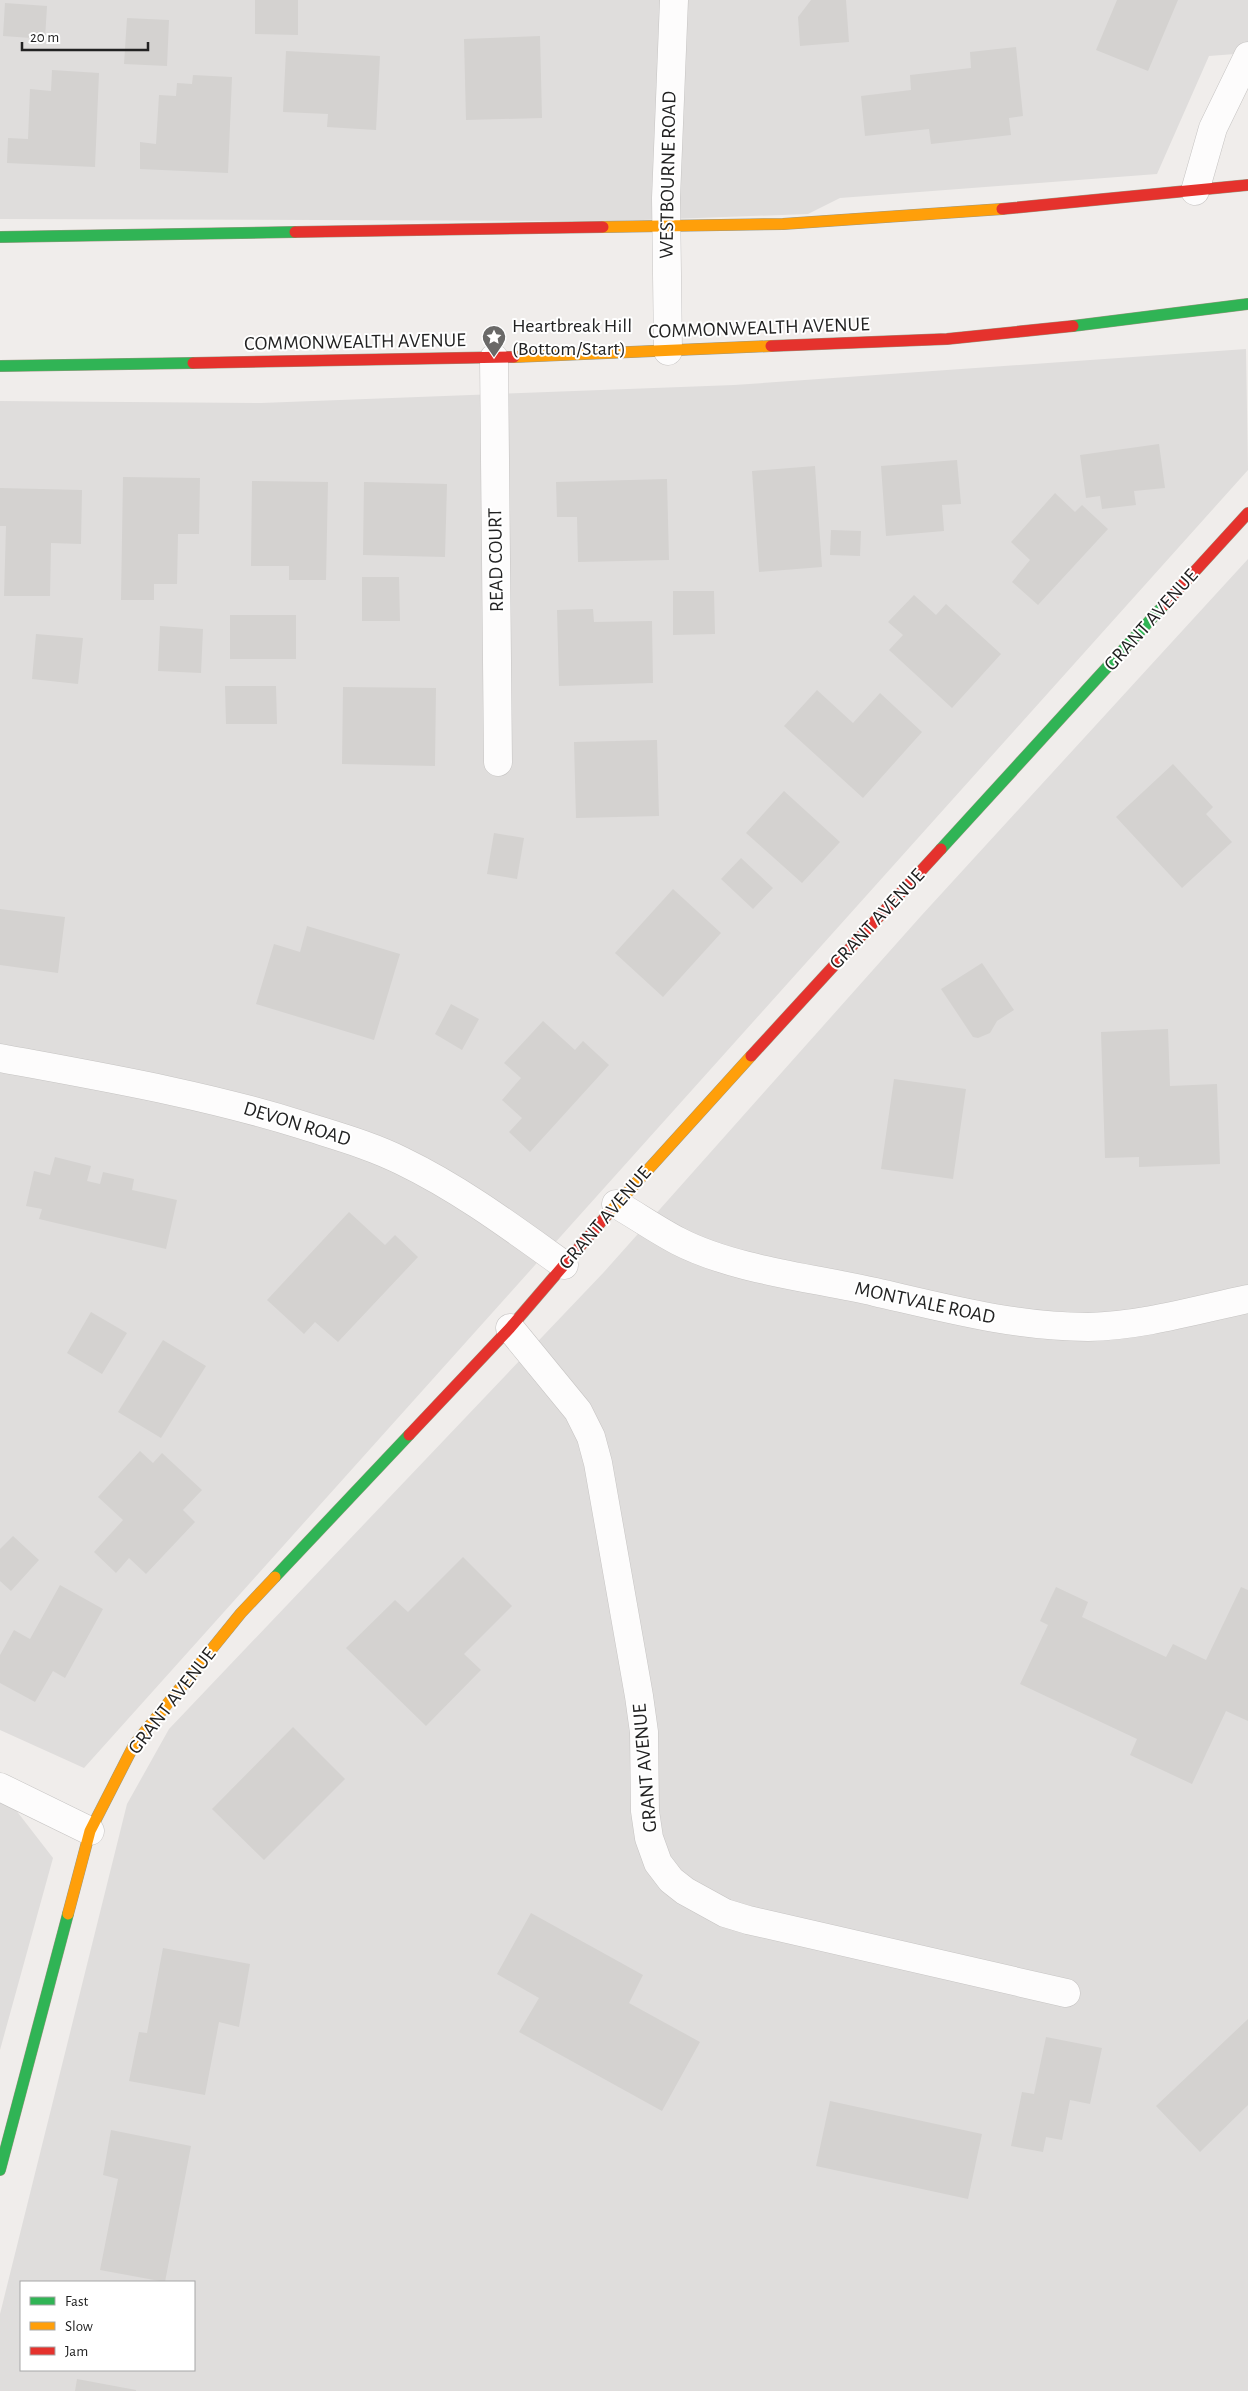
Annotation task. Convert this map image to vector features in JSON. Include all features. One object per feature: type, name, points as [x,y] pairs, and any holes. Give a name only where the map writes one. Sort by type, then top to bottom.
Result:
[{"type":"street","name":"WESTBOURNE ROAD","points":[[668,351],[666,226],[674,0]]},
{"type":"street","points":[[1195,191],[1213,128],[1248,56]]},
{"type":"street","points":[[0,236],[782,224],[1036,207],[1248,185]]},
{"type":"street","name":"COMMONWEALTH AVENUE","points":[[0,366],[494,358],[947,339],[1031,331],[1248,304]]},
{"type":"street","points":[[1233,305],[1243,315]]},
{"type":"street","name":"READ COURT","points":[[494,358],[498,762]]},
{"type":"street","name":"GRANT AVENUE","points":[[0,2170],[90,1831],[134,1745],[241,1613],[510,1328],[616,1204],[1248,513]]},
{"type":"street","name":"DEVON ROAD","points":[[0,1058],[202,1097],[260,1112],[366,1145],[400,1160],[467,1197],[564,1265]]},
{"type":"street","name":"MONTVALE ROAD","points":[[616,1204],[678,1241],[709,1253],[808,1278],[999,1318],[1048,1325],[1088,1327],[1114,1325],[1248,1299]]},
{"type":"street","name":"GRANT AVENUE","points":[[510,1328],[578,1411],[591,1437],[598,1463],[639,1696],[644,1732],[645,1802],[649,1838],[658,1863],[671,1880],[702,1902],[733,1915],[818,1937],[1066,1993]]},
{"type":"street","points":[[0,1787],[90,1831]]},
{"type":"shaded area","points":[[0,0],[1248,0],[1248,53],[1209,56],[1157,174],[840,198],[808,214],[616,221],[0,219]]},
{"type":"shaded area","points":[[1246,349],[1248,470],[84,1768],[0,1730],[0,401],[261,403],[734,385]]},
{"type":"shaded area","points":[[1248,559],[1248,2391],[0,2391],[0,2314],[127,1804],[169,1729],[604,1272],[921,916]]},
{"type":"shaded area","points":[[0,1800],[12,1805],[53,1858],[0,2050]]},
{"type":"building","points":[[255,0],[298,0],[298,35],[255,34]]},
{"type":"building","points":[[811,0],[846,0],[849,42],[800,46],[798,17]]},
{"type":"building","points":[[1117,0],[1178,0],[1148,71],[1096,50]]},
{"type":"building","points":[[5,3],[47,6],[45,39],[3,36]]},
{"type":"building","points":[[127,18],[169,20],[167,66],[124,64]]},
{"type":"building","points":[[540,36],[542,118],[466,120],[464,39]]},
{"type":"building","points":[[1016,47],[1023,116],[1009,118],[1011,135],[931,144],[929,129],[865,136],[861,96],[911,90],[910,75],[971,68],[970,52]]},
{"type":"building","points":[[286,51],[380,56],[376,130],[327,127],[328,114],[283,112]]},
{"type":"building","points":[[52,70],[99,73],[95,167],[7,163],[8,138],[28,139],[30,89],[51,91]]},
{"type":"building","points":[[193,75],[232,77],[228,173],[140,169],[140,142],[156,144],[159,95],[176,96],[177,83],[192,84]]},
{"type":"building","points":[[1159,444],[1165,488],[1134,491],[1136,505],[1102,509],[1100,496],[1086,498],[1080,455]]},
{"type":"building","points":[[957,460],[961,504],[942,505],[944,531],[886,536],[881,466]]},
{"type":"building","points":[[815,466],[822,567],[759,572],[752,471]]},
{"type":"building","points":[[123,477],[200,478],[199,534],[178,534],[177,584],[154,584],[154,600],[121,600]]},
{"type":"building","points":[[667,479],[669,560],[578,562],[577,517],[557,517],[556,482]]},
{"type":"building","points":[[252,481],[328,482],[326,580],[289,580],[289,566],[251,566]]},
{"type":"building","points":[[364,482],[447,484],[445,557],[363,555]]},
{"type":"building","points":[[0,488],[82,490],[81,544],[51,543],[50,596],[4,596],[6,526],[0,526]]},
{"type":"building","points":[[1055,493],[1075,512],[1082,505],[1108,529],[1038,605],[1012,582],[1030,560],[1011,542]]},
{"type":"building","points":[[831,530],[861,531],[860,556],[830,555]]},
{"type":"building","points":[[362,577],[399,577],[400,621],[362,621]]},
{"type":"building","points":[[673,591],[714,591],[715,634],[673,635]]},
{"type":"building","points":[[914,595],[936,615],[946,604],[1001,654],[952,708],[889,650],[903,635],[888,622]]},
{"type":"building","points":[[593,609],[594,622],[652,621],[653,683],[559,686],[557,610]]},
{"type":"building","points":[[230,615],[296,615],[296,659],[230,659]]},
{"type":"building","points":[[160,626],[203,629],[201,673],[158,671]]},
{"type":"building","points":[[36,634],[83,638],[78,684],[32,679]]},
{"type":"building","points":[[225,686],[276,686],[277,724],[226,724]]},
{"type":"building","points":[[343,687],[436,688],[435,766],[342,764]]},
{"type":"building","points":[[817,690],[853,723],[880,693],[922,732],[863,798],[784,726]]},
{"type":"building","points":[[657,740],[659,816],[576,818],[574,742]]},
{"type":"building","points":[[1173,764],[1213,807],[1206,814],[1232,842],[1182,888],[1116,817]]},
{"type":"building","points":[[784,791],[840,842],[802,883],[746,833]]},
{"type":"building","points":[[494,833],[524,838],[517,879],[487,874]]},
{"type":"building","points":[[741,858],[773,888],[753,909],[721,879]]},
{"type":"building","points":[[673,889],[721,933],[663,997],[615,953]]},
{"type":"building","points":[[0,909],[65,917],[58,973],[0,965]]},
{"type":"building","points":[[307,926],[400,954],[374,1040],[256,1004],[274,944],[300,952]]},
{"type":"building","points":[[982,963],[1014,1010],[997,1021],[990,1033],[978,1038],[973,1037],[941,989]]},
{"type":"building","points":[[451,1004],[479,1019],[462,1050],[435,1034]]},
{"type":"building","points":[[543,1021],[575,1050],[583,1041],[609,1065],[530,1152],[509,1132],[522,1118],[502,1100],[521,1078],[504,1063]]},
{"type":"building","points":[[1168,1029],[1170,1086],[1217,1084],[1220,1164],[1139,1167],[1139,1157],[1105,1158],[1101,1032]]},
{"type":"building","points":[[894,1079],[966,1089],[953,1179],[881,1169]]},
{"type":"building","points":[[55,1157],[91,1166],[87,1181],[100,1184],[103,1172],[134,1179],[132,1190],[177,1200],[166,1249],[39,1219],[42,1209],[26,1206],[34,1171],[50,1175]]},
{"type":"building","points":[[349,1212],[385,1245],[395,1235],[418,1257],[338,1342],[315,1322],[304,1334],[267,1300]]},
{"type":"building","points":[[91,1312],[127,1333],[102,1374],[67,1353]]},
{"type":"building","points":[[163,1340],[206,1366],[161,1438],[118,1412]]},
{"type":"building","points":[[140,1451],[153,1463],[162,1453],[202,1490],[183,1510],[195,1522],[146,1574],[129,1558],[116,1573],[94,1552],[123,1520],[98,1497]]},
{"type":"building","points":[[13,1536],[39,1560],[11,1591],[0,1581],[0,1549]]},
{"type":"building","points":[[463,1557],[512,1606],[464,1654],[481,1670],[426,1726],[346,1648],[395,1600],[408,1612]]},
{"type":"building","points":[[60,1585],[103,1609],[65,1678],[53,1671],[35,1702],[0,1683],[0,1655],[14,1630],[30,1639]]},
{"type":"building","points":[[1056,1587],[1088,1602],[1082,1617],[1166,1657],[1173,1644],[1206,1660],[1241,1587],[1248,1590],[1248,1721],[1226,1711],[1192,1784],[1130,1755],[1137,1739],[1020,1684],[1048,1625],[1040,1621]]},
{"type":"building","points":[[293,1727],[345,1779],[264,1860],[212,1809]]},
{"type":"building","points":[[531,1913],[643,1975],[629,2003],[700,2042],[662,2111],[519,2032],[539,1998],[497,1974]]},
{"type":"building","points":[[163,1948],[250,1964],[239,2027],[219,2022],[205,2095],[129,2081],[139,2032],[147,2033]]},
{"type":"building","points":[[1248,2019],[1248,2105],[1200,2152],[1156,2106]]},
{"type":"building","points":[[1046,2037],[1102,2048],[1090,2104],[1070,2100],[1062,2140],[1046,2137],[1043,2152],[1011,2146],[1022,2092],[1034,2094]]},
{"type":"building","points":[[830,2101],[982,2134],[968,2199],[816,2166]]},
{"type":"building","points":[[111,2130],[191,2146],[165,2281],[100,2270],[118,2179],[103,2175]]},
{"type":"building","points":[[77,2379],[136,2390],[136,2391],[75,2391]]},
{"type":"traffic: fast","points":[[0,237],[295,232]]},
{"type":"traffic: fast","points":[[1073,326],[1248,304]]},
{"type":"traffic: fast","points":[[0,366],[193,363]]},
{"type":"traffic: fast","points":[[941,849],[1164,605]]},
{"type":"traffic: fast","points":[[275,1577],[409,1435]]},
{"type":"traffic: fast","points":[[0,2170],[68,1914]]},
{"type":"traffic: slow","points":[[603,227],[783,224],[1002,209]]},
{"type":"traffic: slow","points":[[514,357],[771,346]]},
{"type":"traffic: slow","points":[[607,1215],[751,1056]]},
{"type":"traffic: slow","points":[[68,1914],[90,1831],[134,1745],[241,1613],[275,1577]]},
{"type":"traffic: jam","points":[[1002,209],[1248,185]]},
{"type":"traffic: jam","points":[[295,232],[603,227]]},
{"type":"traffic: jam","points":[[771,346],[947,339],[1073,326]]},
{"type":"traffic: jam","points":[[193,363],[514,357]]},
{"type":"traffic: jam","points":[[1164,605],[1248,513]]},
{"type":"traffic: jam","points":[[751,1056],[941,849]]},
{"type":"traffic: jam","points":[[409,1435],[510,1328],[607,1215]]},
{"type":"place","name":"Heartbreak Hill (Bottom/Start)","points":[[494,358]]}]
